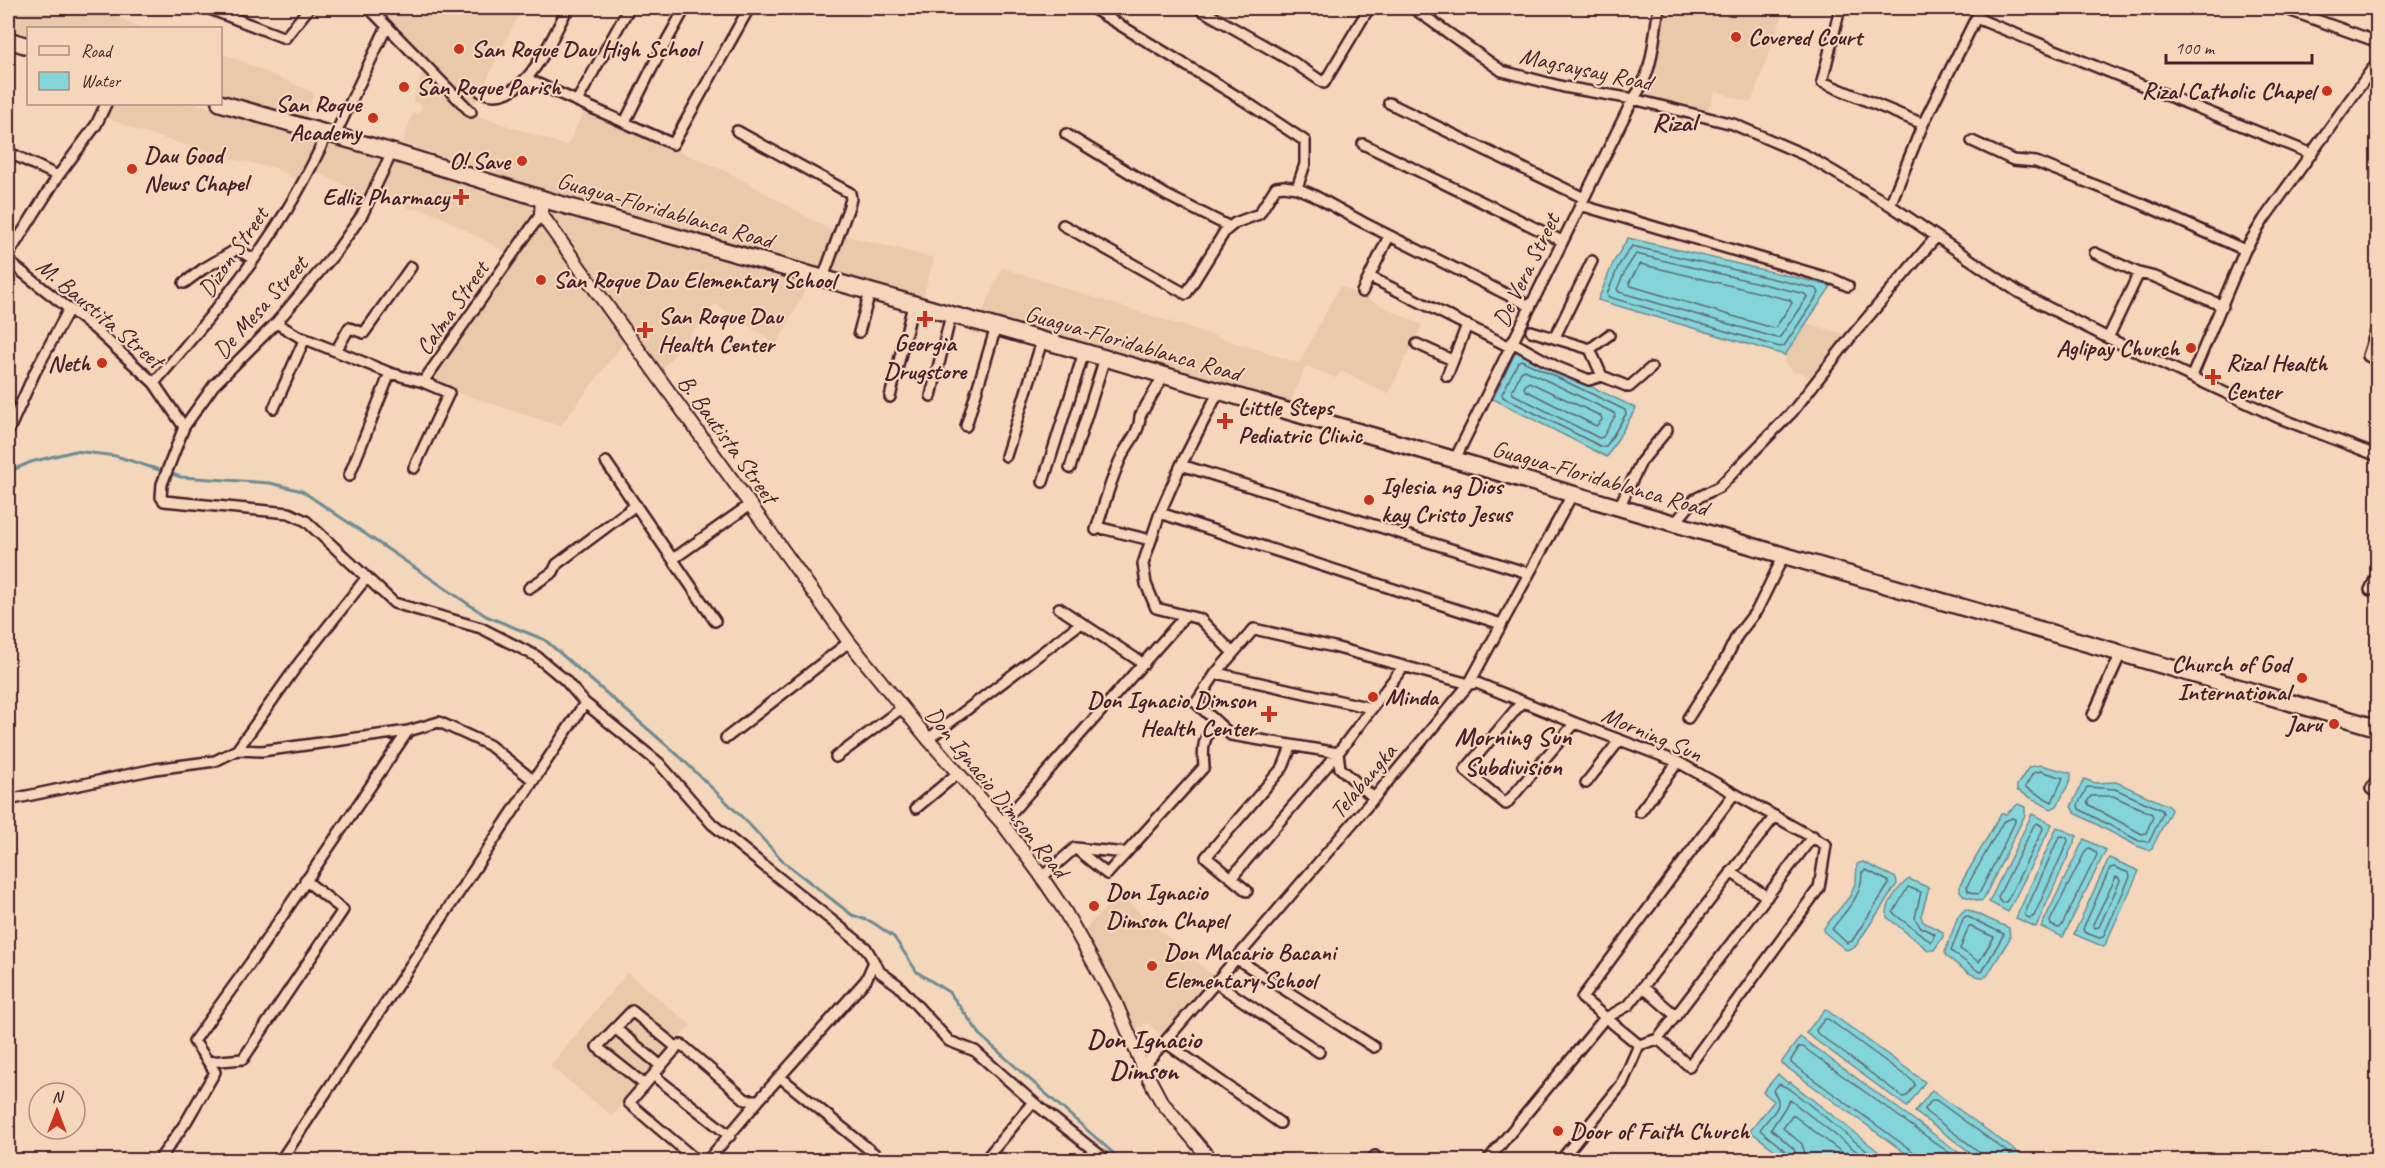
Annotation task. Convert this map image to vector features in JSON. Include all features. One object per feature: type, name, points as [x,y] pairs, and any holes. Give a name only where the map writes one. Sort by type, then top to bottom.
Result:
[{"type":"main road","points":[[8,40],[27,46]]},
{"type":"main road","name":"Guagua-Floridablanca Road","points":[[222,104],[392,152],[542,206],[824,278],[1084,352],[2378,729]]},
{"type":"street","points":[[211,9],[285,38],[309,8]]},
{"type":"street","points":[[369,8],[471,112]]},
{"type":"street","points":[[481,92],[496,97],[509,92],[527,79],[568,8]]},
{"type":"street","points":[[577,101],[629,8]]},
{"type":"street","points":[[625,122],[685,8]]},
{"type":"street","points":[[527,79],[673,144],[748,8]]},
{"type":"street","points":[[1092,8],[1243,100],[1305,141],[1305,164],[1297,188]]},
{"type":"street","points":[[1198,8],[1293,62],[1324,83],[1369,8]]},
{"type":"street","name":"Magsaysay Road","points":[[1413,8],[1502,71],[1563,87],[1633,99],[1733,124],[1807,156],[1890,205],[2018,292],[2108,338],[2277,417],[2378,456]]},
{"type":"street","name":"De Vera Street","points":[[1455,459],[1511,345],[1526,329],[1530,306],[1633,99],[1643,85],[1651,57],[1659,8]]},
{"type":"street","points":[[1840,8],[1822,82],[1923,124]]},
{"type":"street","points":[[1890,205],[1923,124],[1980,8]]},
{"type":"street","points":[[2283,8],[2378,42]]},
{"type":"street","points":[[1976,18],[2312,154]]},
{"type":"street","name":"Dizon Street","points":[[154,383],[213,314],[286,210],[331,134],[387,26]]},
{"type":"street","points":[[2192,376],[2245,250],[2264,219],[2378,61]]},
{"type":"street","points":[[1389,103],[1582,201],[1834,279],[1848,286]]},
{"type":"street","points":[[8,255],[58,176],[96,125],[106,105]]},
{"type":"street","points":[[737,131],[850,193],[848,209],[824,278]]},
{"type":"street","points":[[1066,134],[1166,195],[1230,227]]},
{"type":"street","points":[[1972,141],[2013,160],[2036,162],[2140,203],[2245,250]]},
{"type":"street","points":[[1363,144],[1562,241]]},
{"type":"street","points":[[8,152],[58,176]]},
{"type":"street","name":"De Mesa Street","points":[[367,577],[306,521],[289,513],[164,501],[161,497],[161,490],[184,427],[214,386],[276,323],[336,252],[362,215],[392,152]]},
{"type":"street","points":[[1063,225],[1186,294],[1224,231],[1246,218],[1259,214],[1276,187],[1297,188],[1530,306]]},
{"type":"street","name":"Calma Street","points":[[276,323],[305,338],[390,373],[423,382],[542,206]]},
{"type":"street","name":"B. Bautista Street","points":[[542,206],[648,364],[849,642]]},
{"type":"street","points":[[1362,292],[1389,236]]},
{"type":"street","points":[[1675,523],[1695,499],[1719,487],[1793,411],[1851,337],[1936,237]]},
{"type":"street","points":[[184,283],[237,249],[253,259]]},
{"type":"street","points":[[2095,253],[2223,306]]},
{"type":"street","name":"M. Baustita Street","points":[[8,261],[95,329],[154,383],[184,427]]},
{"type":"street","points":[[1555,337],[1592,261]]},
{"type":"street","points":[[336,351],[349,328],[364,333],[411,267]]},
{"type":"street","points":[[2108,338],[2139,273]]},
{"type":"street","points":[[1370,277],[1467,325],[1589,380],[1602,376],[1629,387],[1651,368]]},
{"type":"street","points":[[859,332],[870,292]]},
{"type":"street","points":[[890,397],[913,304]]},
{"type":"street","points":[[8,432],[35,372],[69,309]]},
{"type":"street","points":[[931,396],[951,315]]},
{"type":"street","points":[[1447,376],[1467,325]]},
{"type":"street","points":[[2378,325],[2368,356],[2378,361]]},
{"type":"street","points":[[966,426],[996,327]]},
{"type":"street","points":[[1526,329],[1590,349],[1602,376]]},
{"type":"street","points":[[1590,349],[1609,335]]},
{"type":"street","points":[[274,408],[305,338]]},
{"type":"street","points":[[1006,456],[1042,341]]},
{"type":"street","points":[[1417,344],[1452,360]]},
{"type":"street","points":[[1043,482],[1084,352]]},
{"type":"street","points":[[1070,468],[1104,358]]},
{"type":"street","points":[[349,476],[390,373]]},
{"type":"street","points":[[1151,540],[1097,528],[1121,458],[1140,423],[1140,416],[1164,375]]},
{"type":"street","points":[[414,468],[449,393],[423,382]]},
{"type":"street","points":[[1219,391],[1181,465],[1160,513],[1143,564],[1151,601],[1156,608],[1200,619],[1233,653],[1196,703],[1231,735],[1291,747],[1338,753]]},
{"type":"street","points":[[1619,507],[1641,462],[1667,430]]},
{"type":"street","points":[[606,462],[715,621]]},
{"type":"street","points":[[1181,465],[1528,573]]},
{"type":"street","name":"Telabangka","points":[[1143,1066],[1237,959],[1469,684],[1573,493]]},
{"type":"street","points":[[673,559],[751,504]]},
{"type":"street","points":[[529,588],[553,572],[557,564],[636,505]]},
{"type":"street","points":[[1160,513],[1501,624]]},
{"type":"street","points":[[1688,718],[1724,662],[1737,636],[1757,610],[1784,555]]},
{"type":"street","points":[[2370,590],[2378,573]]},
{"type":"street","points":[[8,800],[155,769],[215,761],[237,750],[299,663],[367,577],[394,603],[481,628],[536,656],[565,680],[585,703],[659,763],[712,824],[866,948],[873,964],[880,972],[898,985],[949,1041],[975,1052],[1106,1161]]},
{"type":"street","points":[[1059,608],[1144,664]]},
{"type":"street","points":[[1002,823],[1185,616]]},
{"type":"street","points":[[928,739],[1082,623]]},
{"type":"street","name":"Morning Sun","points":[[1233,653],[1254,629],[1469,684],[1478,683],[1619,741],[1678,762],[1733,795],[1813,836]]},
{"type":"street","points":[[726,738],[849,642]]},
{"type":"street","name":"Don Ignacio Dimson Road","points":[[849,642],[928,739],[1002,823],[1042,877],[1064,910],[1114,999],[1161,1101],[1211,1161]]},
{"type":"street","points":[[2093,715],[2121,653]]},
{"type":"street","points":[[1232,877],[1338,753],[1403,667]]},
{"type":"street","points":[[1216,673],[1371,708]]},
{"type":"street","points":[[1522,702],[1465,770],[1506,804],[1575,723]]},
{"type":"street","points":[[281,1161],[585,703]]},
{"type":"street","points":[[836,758],[902,708]]},
{"type":"street","points":[[1075,848],[1107,874],[1204,767],[1202,747],[1216,721]]},
{"type":"street","points":[[237,750],[262,751],[408,731],[439,722],[489,745],[532,780]]},
{"type":"street","points":[[159,1161],[186,1122],[215,1072],[194,1041],[251,962],[408,731]]},
{"type":"street","points":[[1586,783],[1619,741]]},
{"type":"street","points":[[1247,891],[1206,856],[1283,767],[1291,747]]},
{"type":"street","points":[[1338,753],[1340,768],[1374,798]]},
{"type":"street","points":[[1640,812],[1678,762]]},
{"type":"street","points":[[916,808],[958,773]]},
{"type":"street","points":[[2378,777],[2371,789],[2378,793]]},
{"type":"street","points":[[1639,1045],[1604,1019],[1582,998],[1733,795]]},
{"type":"street","points":[[1488,1161],[1604,1019],[1629,1005],[1775,816]]},
{"type":"street","points":[[1639,1045],[1658,1040],[1813,836],[1826,844],[1819,888],[1689,1066],[1658,1040]]},
{"type":"street","points":[[1042,877],[1075,848],[1126,853]]},
{"type":"street","points":[[1731,872],[1767,897]]},
{"type":"street","points":[[209,1062],[243,1059],[343,910],[305,880]]},
{"type":"street","points":[[1237,959],[1374,1047]]},
{"type":"street","points":[[708,1161],[866,980],[873,964]]},
{"type":"street","points":[[1216,982],[1319,1052]]},
{"type":"street","points":[[1643,987],[1676,1016]]},
{"type":"street","points":[[645,1085],[597,1047],[632,1011],[676,1047]]},
{"type":"street","points":[[616,1029],[658,1069]]},
{"type":"street","points":[[1165,1042],[1280,1123]]},
{"type":"street","points":[[696,1161],[629,1103],[676,1047],[682,1045],[746,1100],[759,1100]]},
{"type":"street","points":[[1561,1161],[1622,1084],[1639,1045]]},
{"type":"street","points":[[658,1069],[657,1079],[730,1136]]},
{"type":"street","points":[[780,1077],[882,1161]]},
{"type":"street","points":[[985,1161],[1033,1102]]},
{"type":"shaded area","points":[[8,8],[73,8],[114,15],[139,27],[27,27],[27,40],[8,33]]},
{"type":"shaded area","name":"San Roque Dau High School","points":[[376,8],[522,8],[473,107]]},
{"type":"shaded area","points":[[1665,8],[1785,8],[1751,103],[1715,91],[1708,110],[1648,96]]},
{"type":"shaded area","points":[[222,53],[314,93],[305,119],[222,95]]},
{"type":"shaded area","points":[[423,69],[473,114],[567,146],[584,111],[730,173],[835,233],[934,258],[922,300],[789,263],[527,184],[402,143],[413,112],[419,114],[422,105],[413,102]]},
{"type":"shaded area","points":[[108,105],[202,105],[321,139],[301,182],[275,168],[232,159],[139,131],[103,116]]},
{"type":"shaded area","points":[[327,141],[382,161],[366,196],[313,170]]},
{"type":"shaded area","points":[[391,162],[530,205],[534,211],[533,216],[509,254],[442,217],[417,208],[413,210],[376,191]]},
{"type":"shaded area","points":[[554,208],[810,281],[777,344],[715,304],[660,372],[546,212]]},
{"type":"shaded area","name":"San Roque Dau Elementary School","points":[[540,219],[625,341],[560,426],[437,386],[433,380]]},
{"type":"shaded area","points":[[1002,268],[1299,363],[1340,286],[1422,325],[1388,394],[1341,371],[1336,378],[1306,366],[1289,405],[980,318]]},
{"type":"shaded area","points":[[1806,323],[1850,336],[1824,371],[1826,386],[1797,371],[1795,373],[1784,363],[1785,355]]},
{"type":"shaded area","name":"Don Macario Bacani Elementary School","points":[[1119,895],[1216,978],[1163,1037],[1148,1023],[1133,1030],[1081,933]]},
{"type":"shaded area","points":[[627,973],[691,1025],[612,1116],[550,1066]]},
{"type":"water","points":[[1628,238],[1831,286],[1785,355],[1598,300],[1613,263]]},
{"type":"water","points":[[1516,351],[1636,408],[1607,457],[1493,399]]},
{"type":"water","points":[[2041,765],[2071,773],[2071,779],[2057,806],[2051,809],[2017,790],[2017,785],[2029,767]]},
{"type":"water","points":[[2084,779],[2095,783],[2116,782],[2169,806],[2171,810],[2152,848],[2148,850],[2137,846],[2075,813],[2071,807]]},
{"type":"water","points":[[2018,804],[2025,807],[2025,815],[1983,900],[1964,896],[1960,891],[1960,885],[2001,814],[2006,814]]},
{"type":"water","points":[[2032,814],[2052,824],[2008,912],[1989,902]]},
{"type":"water","points":[[2057,827],[2077,836],[2036,927],[2016,918]]},
{"type":"water","points":[[2084,839],[2106,850],[2063,937],[2041,927]]},
{"type":"water","points":[[2109,858],[2139,871],[2104,947],[2074,934]]},
{"type":"water","points":[[1863,862],[1896,878],[1897,884],[1855,947],[1846,950],[1824,932],[1824,928],[1850,896],[1856,881],[1857,864]]},
{"type":"water","points":[[1909,879],[1929,888],[1921,916],[1923,922],[1943,932],[1943,937],[1934,950],[1928,950],[1887,917],[1888,907],[1894,896]]},
{"type":"water","points":[[1966,909],[2009,928],[2010,938],[1987,976],[1971,974],[1946,956],[1945,952],[1958,916]]},
{"type":"water","points":[[1825,1009],[1925,1082],[1907,1107],[1806,1033]]},
{"type":"water","points":[[1800,1037],[1969,1160],[1915,1160],[1781,1063]]},
{"type":"water","points":[[1778,1074],[1879,1152],[1872,1160],[1788,1160],[1750,1131],[1774,1101],[1763,1092]]},
{"type":"water","points":[[1932,1090],[2028,1160],[1981,1160],[1915,1112]]},
{"type":"waterway","points":[[2378,147],[2373,175],[2378,191]]},
{"type":"waterway","points":[[8,472],[31,462],[75,451],[116,456],[181,477],[270,483],[302,491],[486,616],[545,640],[679,756],[747,822],[785,863],[852,915],[872,922],[894,937],[917,972],[950,993],[982,1037],[1121,1160]]},
{"type":"place","name":"Covered Court","points":[[1736,37]]},
{"type":"place","name":"San Roque Dau High School","points":[[459,49]]},
{"type":"place","name":"San Roque Parish","points":[[404,87]]},
{"type":"place","name":"Rizal Catholic Chapel","points":[[2327,91]]},
{"type":"place","name":"San Roque Academy","points":[[373,118]]},
{"type":"place","name":"O! Save","points":[[522,161]]},
{"type":"place","name":"Dau Good News Chapel","points":[[132,169]]},
{"type":"place","name":"Edliz Pharmacy","points":[[461,197]]},
{"type":"place","name":"San Roque Dau Elementary School","points":[[541,280]]},
{"type":"place","name":"Georgia Drugstore","points":[[925,319]]},
{"type":"place","name":"San Roque Dau Health Center","points":[[645,330]]},
{"type":"place","name":"Aglipay Church","points":[[2191,348]]},
{"type":"place","name":"Neth","points":[[102,363]]},
{"type":"place","name":"Rizal Health Center","points":[[2213,377]]},
{"type":"place","name":"Little Steps Pediatric Clinic","points":[[1225,421]]},
{"type":"place","name":"Iglesia ng Dios kay Cristo Jesus","points":[[1369,500]]},
{"type":"place","name":"Church of God International","points":[[2302,678]]},
{"type":"place","name":"Minda","points":[[1373,697]]},
{"type":"place","name":"Don Ignacio Dimson Health Center","points":[[1269,714]]},
{"type":"place","name":"Jaru","points":[[2334,724]]},
{"type":"place","name":"Don Ignacio Dimson Chapel","points":[[1094,906]]},
{"type":"place","name":"Don Macario Bacani Elementary School","points":[[1152,966]]},
{"type":"place","name":"Door of Faith Church","points":[[1558,1131]]},
{"type":"district","name":"Rizal","points":[[1674,122]]},
{"type":"district","name":"Morning Sun Subdivision","points":[[1513,751]]},
{"type":"district","name":"Don Ignacio Dimson","points":[[1144,1054]]}]
